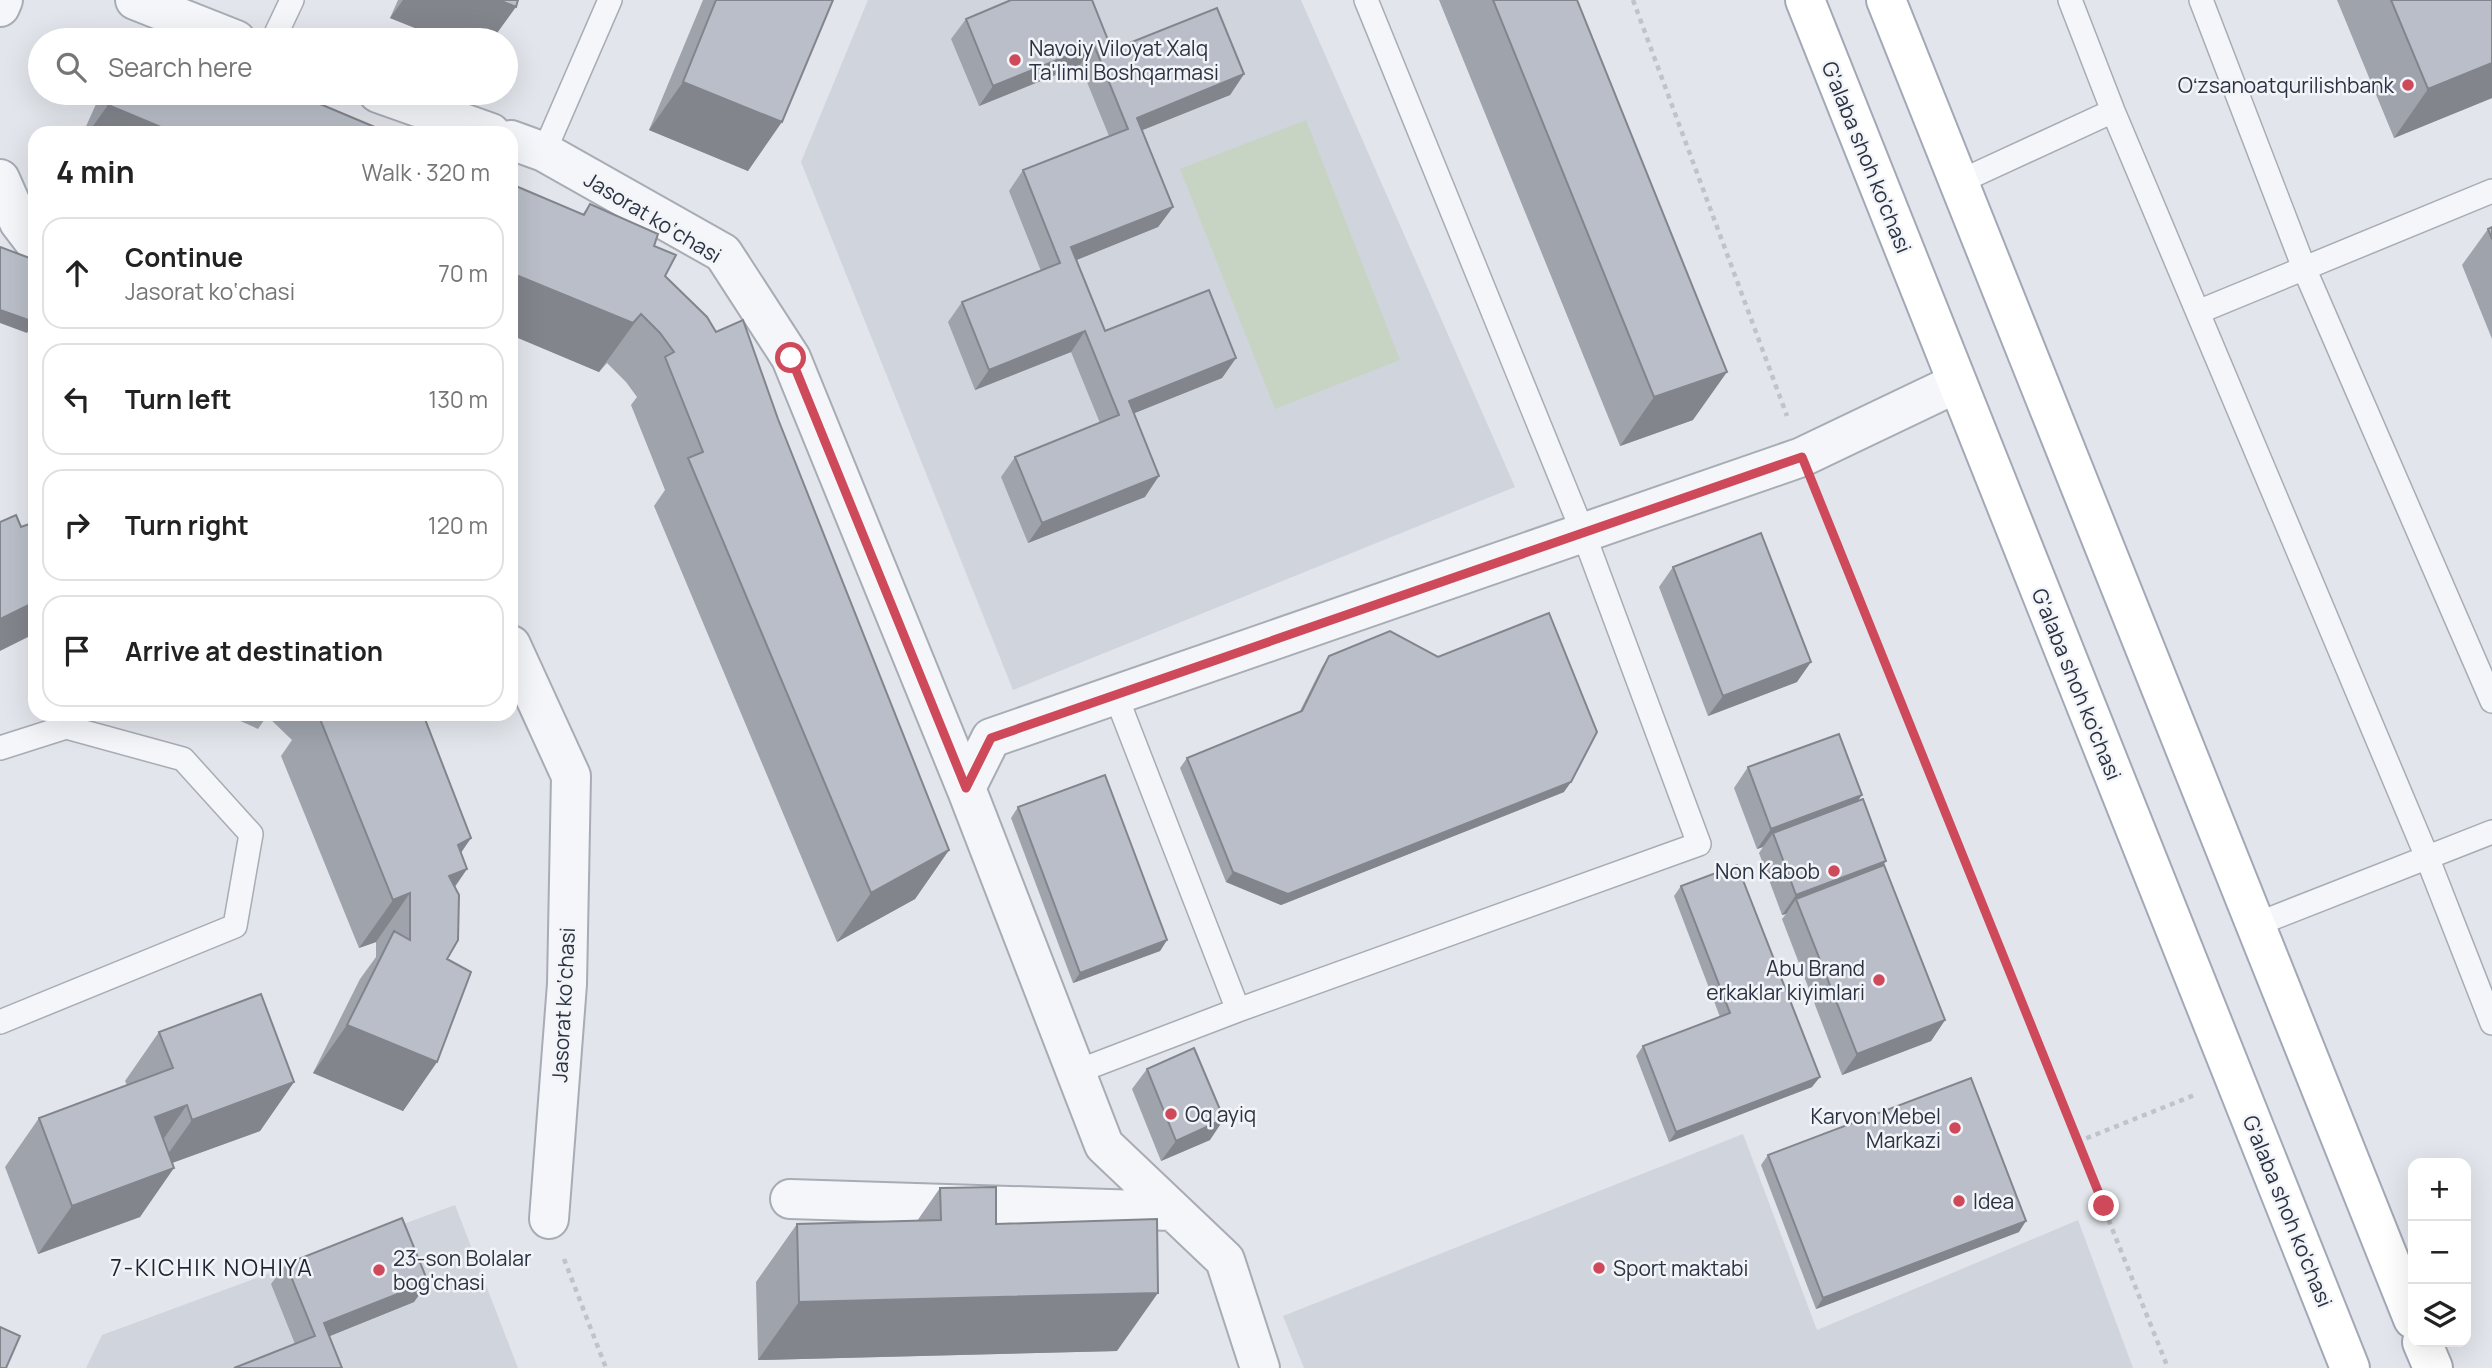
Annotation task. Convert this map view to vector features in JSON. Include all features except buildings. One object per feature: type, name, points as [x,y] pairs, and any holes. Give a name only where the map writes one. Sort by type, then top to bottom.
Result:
[{"type":"main road","name":"G'alaba shoh ko'chasi","points":[[1805,0],[2350,1368]]},
{"type":"main road","points":[[1886,0],[2408,1307]]},
{"type":"main road","points":[[2424,1347],[2433,1368]]},
{"type":"street","points":[[0,7],[3,0]]},
{"type":"street","points":[[135,0],[206,28]]},
{"type":"street","points":[[412,105],[471,126]]},
{"type":"street","name":"Jasorat ko‘chasi","points":[[528,146],[723,253],[791,358],[966,788],[1104,1145],[1225,1261],[1260,1368]]},
{"type":"street","points":[[0,179],[19,222],[28,234]]},
{"type":"street","points":[[966,788],[991,738],[1584,535],[1802,457],[1957,383]]},
{"type":"street","name":"Jasorat ko‘chasi","points":[[518,660],[571,776],[567,984],[549,1219]]},
{"type":"street","points":[[790,1199],[1172,1211]]},
{"type":"lane","points":[[279,28],[292,0]]},
{"type":"lane","points":[[528,146],[610,0]]},
{"type":"lane","points":[[1076,1072],[1238,1010],[1699,844],[1584,535],[1366,0]]},
{"type":"lane","points":[[2070,0],[2113,110],[2427,857],[2492,1023]]},
{"type":"lane","points":[[2201,0],[2304,268],[2492,701]]},
{"type":"lane","points":[[1959,182],[2113,110]]},
{"type":"lane","points":[[2198,312],[2492,191]]},
{"type":"lane","points":[[1116,696],[1238,1010]]},
{"type":"lane","points":[[0,748],[65,727],[183,759],[251,834],[235,926],[0,1022]]},
{"type":"lane","points":[[2255,925],[2492,832]]},
{"type":"path","points":[[1633,0],[1802,457],[2168,1368]]},
{"type":"path","points":[[2077,1142],[2235,1079]]},
{"type":"path","points":[[549,1219],[606,1368]]},
{"type":"shaded area","points":[[868,0],[1301,0],[1515,487],[1013,690],[801,162]]},
{"type":"shaded area","name":"Sport maktabi","points":[[1743,1134],[1817,1330],[2078,1220],[2133,1368],[1304,1368],[1283,1316]]},
{"type":"shaded area","name":"23-son Bolalar bog'chasi","points":[[455,1205],[518,1368],[86,1368],[102,1335]]},
{"type":"green space","points":[[1306,120],[1400,360],[1275,409],[1180,169]]},
{"type":"place","name":"Navoiy Viloyat Xalq Ta'limi Boshqarmasi","points":[[1015,60]]},
{"type":"place","name":"Oʻzsanoatqurilishbank","points":[[2408,85]]},
{"type":"place","name":"Non Kabob","points":[[1834,871]]},
{"type":"place","name":"Abu Brand erkaklar kiyimlari","points":[[1879,980]]},
{"type":"place","name":"Oq ayiq","points":[[1171,1114]]},
{"type":"place","name":"Karvon Mebel Markazi","points":[[1955,1128]]},
{"type":"place","name":"Idea","points":[[1959,1201]]},
{"type":"place","name":"Sport maktabi","points":[[1599,1268]]},
{"type":"place","name":"23-son Bolalar bog'chasi","points":[[379,1270]]},
{"type":"district","name":"7-KICHIK NOHIYA","points":[[212,1267]]},
{"type":"route","points":[[791,358],[966,788],[991,738],[1584,535],[1802,457],[2104,1206]]}]
